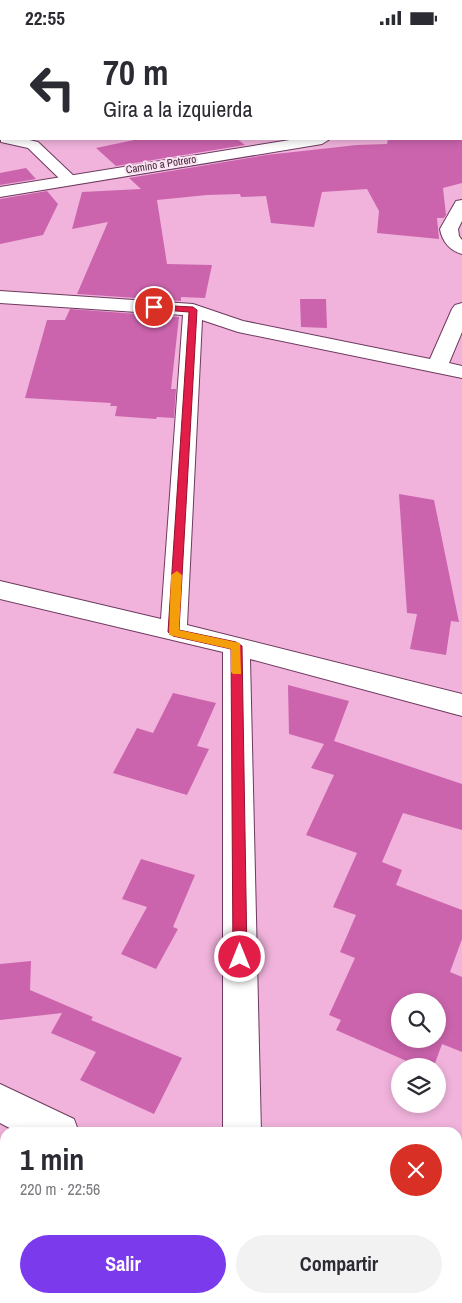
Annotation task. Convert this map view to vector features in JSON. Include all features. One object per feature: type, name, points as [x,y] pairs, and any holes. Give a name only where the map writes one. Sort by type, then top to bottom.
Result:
[{"type":"street","points":[[10,140],[33,145],[69,179]]},
{"type":"street","name":"Camino a Potrero","points":[[0,192],[311,140]]},
{"type":"street","points":[[462,205],[449,229],[450,238],[462,249]]},
{"type":"street","points":[[0,297],[193,310],[238,326],[462,372]]},
{"type":"street","points":[[436,367],[462,309]]},
{"type":"street","points":[[173,632],[193,310]]},
{"type":"street","points":[[0,590],[236,646],[462,705]]},
{"type":"street","points":[[236,646],[242,1127]]},
{"type":"street","points":[[0,1103],[48,1127]]},
{"type":"building","points":[[134,140],[238,140],[245,145],[116,166],[96,148]]},
{"type":"building","points":[[388,140],[462,140],[462,183],[443,188],[446,215],[444,218],[437,218],[439,239],[377,233],[379,211],[367,189],[322,192],[314,227],[271,223],[266,196],[241,197],[240,194],[207,195],[157,200],[167,264],[212,265],[205,298],[181,297],[181,301],[77,294],[108,222],[72,229],[82,192],[141,189],[129,178],[266,155],[357,145],[387,144]]},
{"type":"building","points":[[26,168],[36,179],[0,185],[0,173]]},
{"type":"building","points":[[47,191],[58,204],[43,235],[0,244],[0,199]]},
{"type":"building","points":[[300,299],[326,299],[327,328],[301,327]]},
{"type":"building","points":[[70,309],[179,317],[171,389],[176,389],[174,418],[157,417],[156,419],[115,416],[117,406],[110,406],[111,403],[25,398],[47,320],[65,320]]},
{"type":"building","points":[[399,494],[434,500],[459,622],[451,621],[446,655],[410,649],[417,614],[407,613]]},
{"type":"building","points":[[288,685],[349,701],[334,741],[462,784],[462,830],[403,813],[382,862],[402,870],[396,885],[462,910],[462,939],[450,972],[462,977],[462,1052],[446,1046],[446,993],[391,993],[391,1048],[441,1048],[437,1058],[400,1058],[336,1030],[341,1020],[329,1015],[355,958],[340,952],[356,915],[333,907],[357,853],[306,835],[334,775],[311,768],[324,744],[289,734]]},
{"type":"building","points":[[173,693],[216,703],[197,746],[209,749],[187,795],[113,773],[137,728],[153,733]]},
{"type":"building","points":[[141,859],[195,875],[173,927],[178,929],[156,969],[121,954],[147,907],[122,899]]},
{"type":"building","points":[[31,961],[30,990],[93,1017],[91,1020],[182,1058],[154,1114],[80,1080],[96,1052],[51,1033],[62,1013],[0,1020],[0,964]]},
{"type":"slow traffic","points":[[177,575],[173,632],[236,646],[237,672]]},
{"type":"route","points":[[154,307],[193,310],[173,632],[236,646],[240,957]]}]
